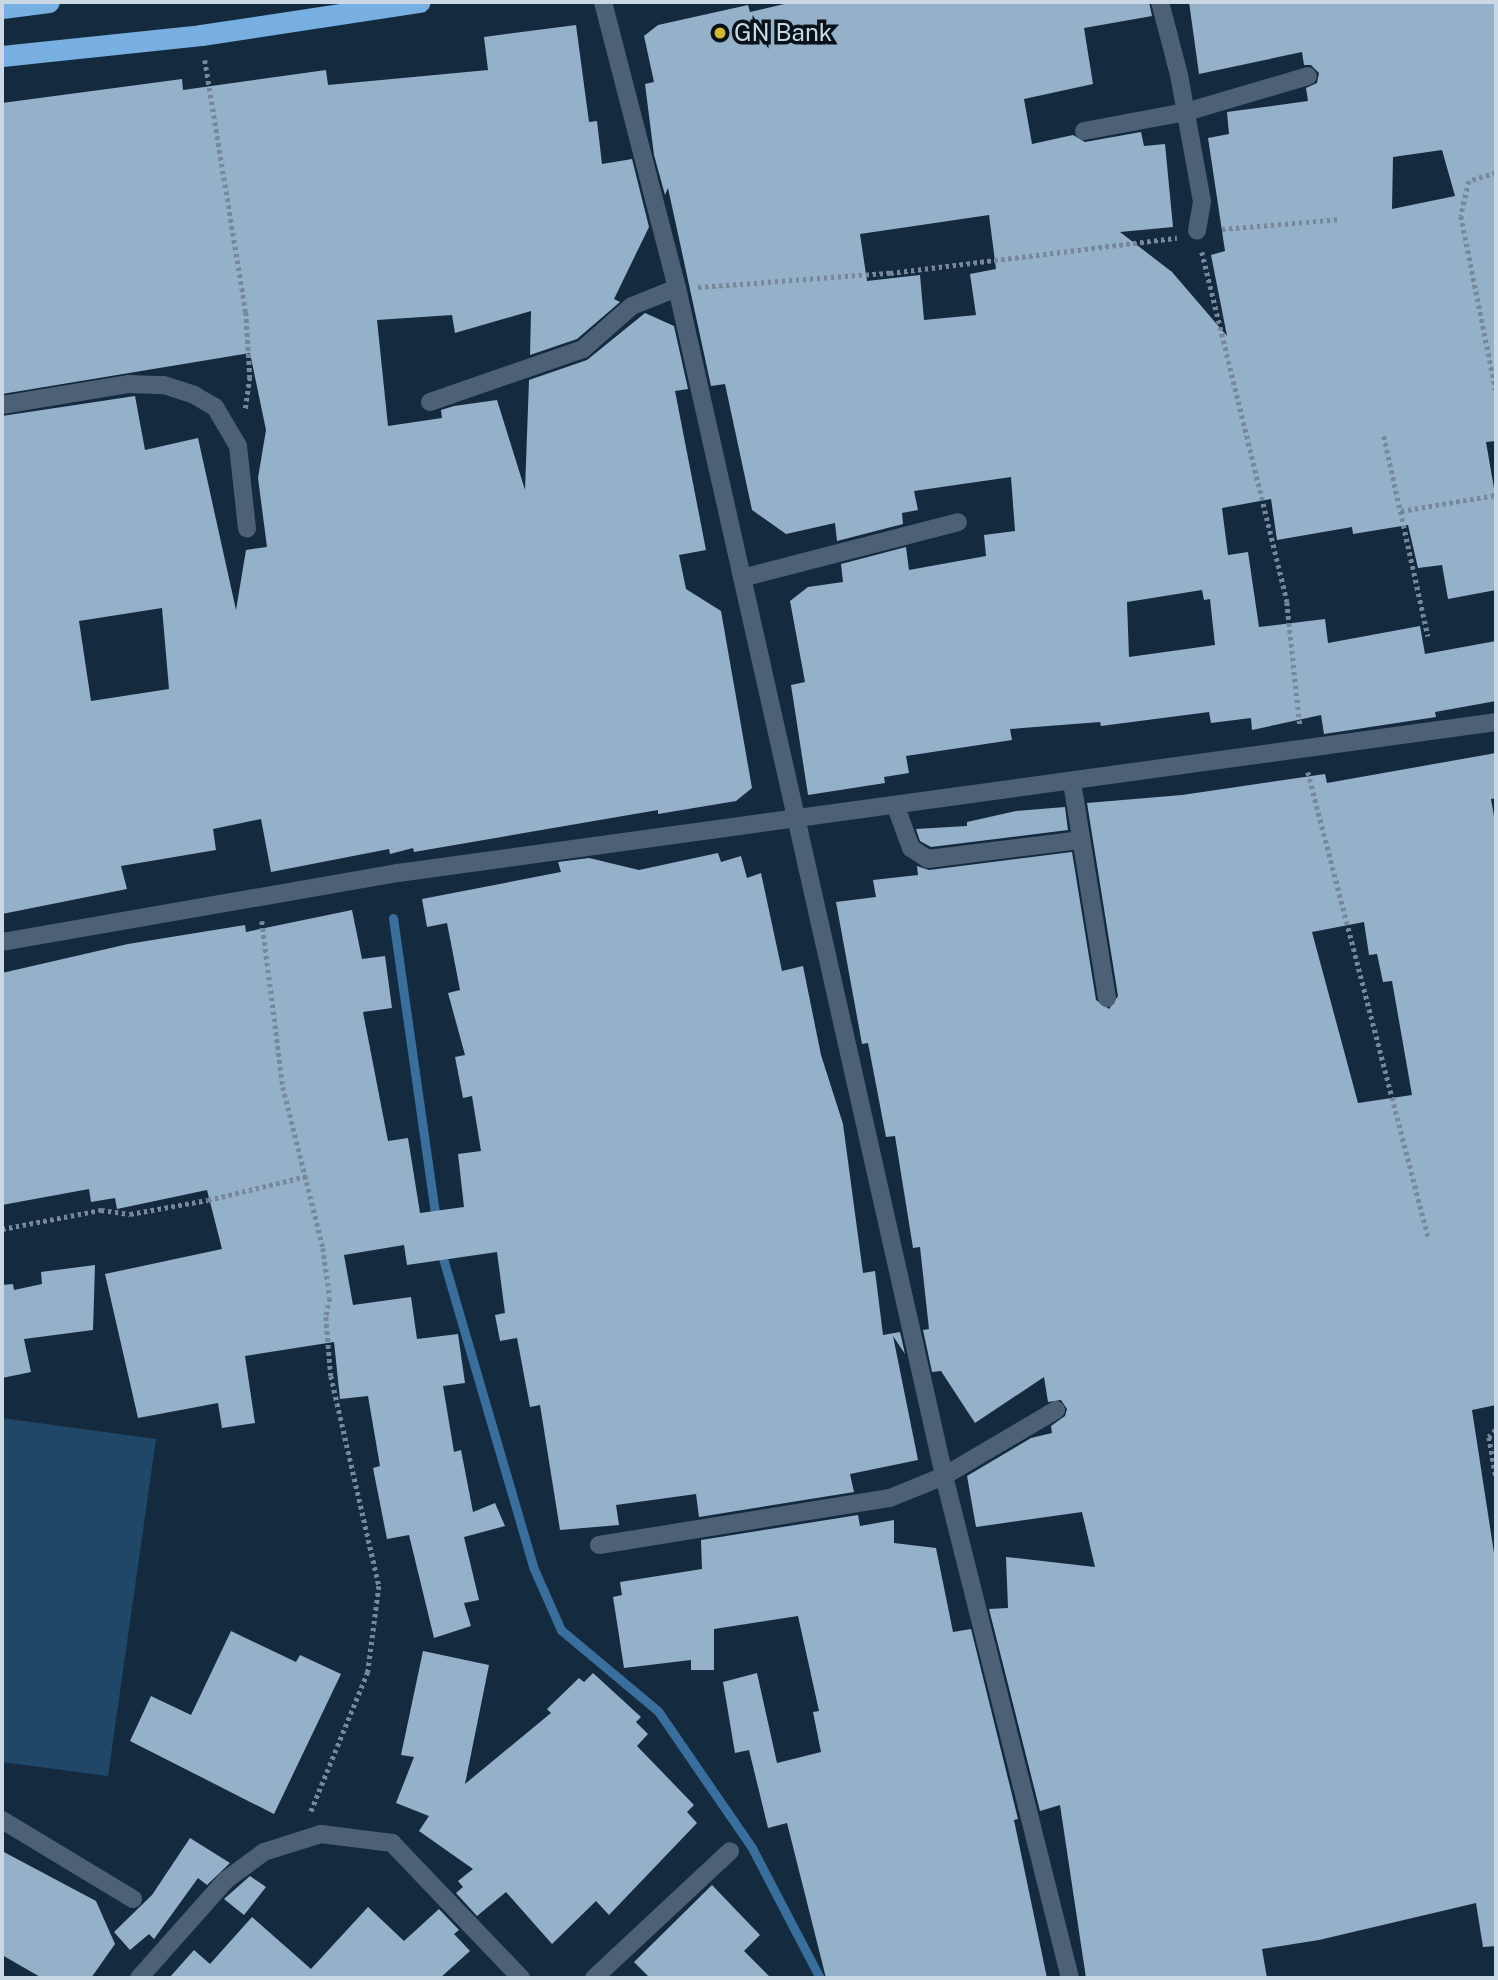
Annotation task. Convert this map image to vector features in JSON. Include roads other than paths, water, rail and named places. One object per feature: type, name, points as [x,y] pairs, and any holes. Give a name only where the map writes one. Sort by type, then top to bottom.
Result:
[{"type":"highway","points":[[2,8],[49,2]]},
{"type":"highway","points":[[2,56],[201,35],[420,2]]},
{"type":"street","points":[[603,2],[677,288],[944,1476],[1070,1978]]},
{"type":"street","points":[[1160,2],[1186,112],[1202,202],[1197,230]]},
{"type":"street","points":[[1084,131],[1186,112],[1308,76]]},
{"type":"street","points":[[429,402],[583,349],[632,306],[677,288]]},
{"type":"street","points":[[2,405],[128,384],[164,385],[215,408],[238,446],[247,529]]},
{"type":"street","points":[[742,578],[958,522]]},
{"type":"street","points":[[2,942],[398,873],[1303,751],[1496,722]]},
{"type":"street","points":[[1072,782],[1107,998]]},
{"type":"street","points":[[895,807],[911,848],[928,859],[1080,840]]},
{"type":"street","points":[[599,1545],[890,1498],[944,1476],[1056,1410]]},
{"type":"street","points":[[2,1820],[133,1899]]},
{"type":"street","points":[[139,1978],[226,1880],[264,1852],[321,1834],[391,1843],[521,1978]]},
{"type":"street","points":[[594,1978],[730,1851]]},
{"type":"waterway","points":[[393,918],[436,1221]]},
{"type":"waterway","points":[[440,1248],[534,1569],[561,1630],[658,1711],[752,1848],[820,1978]]},
{"type":"place","name":"GN Bank","points":[[720,33]]}]
